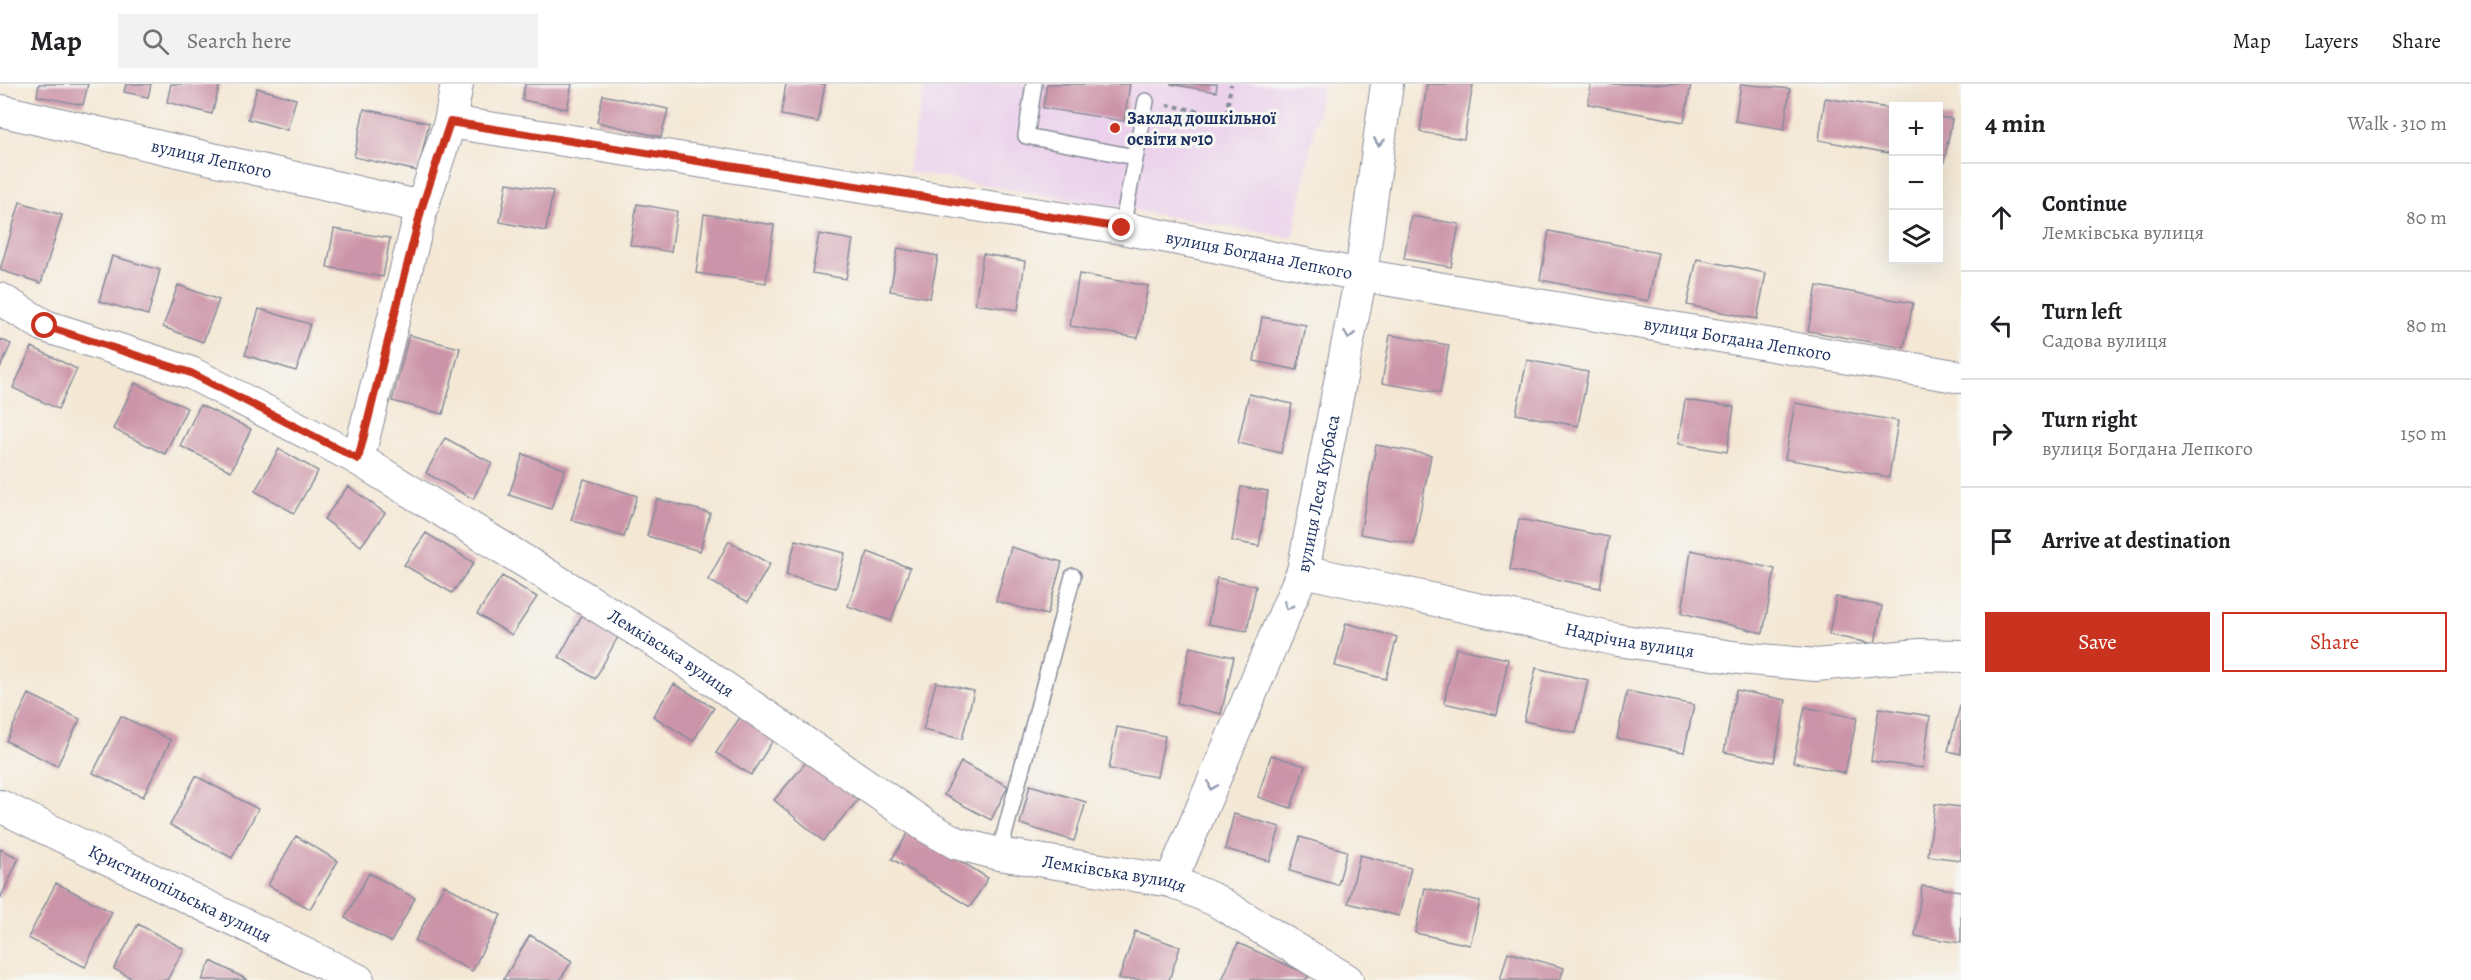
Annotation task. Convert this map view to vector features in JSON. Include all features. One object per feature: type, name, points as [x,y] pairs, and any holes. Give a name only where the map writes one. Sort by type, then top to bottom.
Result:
[{"type":"street","points":[[358,459],[422,207],[450,122],[457,84]]},
{"type":"street","name":"вулиця Леся Курбаса","points":[[1171,881],[1303,571],[1361,274],[1387,84]]},
{"type":"street","name":"вулиця Лепкого","points":[[3,105],[422,207]]},
{"type":"street","name":"вулиця Богдана Лепкого","points":[[450,122],[1122,228],[1361,274],[1961,377]]},
{"type":"street","name":"Лемківська вулиця","points":[[0,298],[45,326],[191,373],[358,459],[671,651],[926,826],[956,843],[999,854],[1171,881],[1215,900],[1347,980]]},
{"type":"street","name":"Надрічна вулиця","points":[[1303,571],[1618,640],[1740,658],[1816,665],[1920,655],[1961,656]]},
{"type":"street","name":"Кристинопільська вулиця","points":[[0,806],[358,980]]},
{"type":"lane","points":[[1034,84],[1026,136],[1135,157]]},
{"type":"lane","points":[[1122,228],[1146,101]]},
{"type":"lane","points":[[999,854],[1072,576]]},
{"type":"path","points":[[1146,101],[1226,116],[1231,84]]},
{"type":"shaded area","name":"Заклад дошкільної освіти №10","points":[[924,84],[1323,84],[1293,238],[908,172]]},
{"type":"building","points":[[39,84],[88,84],[83,105],[37,96]]},
{"type":"building","points":[[126,84],[151,84],[148,97],[124,92]]},
{"type":"building","points":[[171,84],[220,84],[212,114],[167,102]]},
{"type":"building","points":[[525,84],[572,84],[567,109],[522,100]]},
{"type":"building","points":[[786,84],[825,84],[818,122],[781,115]]},
{"type":"building","name":"Заклад дошкільної освіти №10","points":[[1047,84],[1130,84],[1124,121],[1043,108]]},
{"type":"building","name":"Заклад дошкільної освіти №10","points":[[1170,84],[1217,84],[1216,92]]},
{"type":"building","points":[[1427,84],[1473,84],[1464,139],[1420,132]]},
{"type":"building","points":[[1591,84],[1691,84],[1684,122],[1588,104]]},
{"type":"building","points":[[1741,84],[1790,89],[1784,129],[1735,121]]},
{"type":"building","points":[[257,88],[296,99],[287,130],[248,119]]},
{"type":"building","points":[[603,95],[668,109],[661,137],[597,122]]},
{"type":"building","points":[[1825,98],[1889,108],[1889,153],[1819,140]]},
{"type":"building","points":[[364,109],[429,123],[418,171],[354,157]]},
{"type":"building","points":[[1943,118],[1952,119],[1943,163]]},
{"type":"building","points":[[507,183],[553,191],[546,231],[500,222]]},
{"type":"building","points":[[20,202],[62,215],[41,283],[0,270]]},
{"type":"building","points":[[637,204],[677,211],[671,252],[630,245]]},
{"type":"building","points":[[704,214],[774,225],[766,283],[696,273]]},
{"type":"building","points":[[1411,216],[1459,224],[1451,267],[1404,259]]},
{"type":"building","points":[[334,229],[390,238],[383,277],[327,267]]},
{"type":"building","points":[[1549,231],[1658,253],[1648,301],[1540,280]]},
{"type":"building","points":[[819,234],[853,240],[846,279],[812,273]]},
{"type":"building","points":[[898,248],[938,256],[930,298],[890,291]]},
{"type":"building","points":[[983,254],[1025,261],[1018,310],[975,304]]},
{"type":"building","points":[[112,256],[160,270],[148,315],[99,301]]},
{"type":"building","points":[[1697,259],[1766,273],[1757,319],[1687,305]]},
{"type":"building","points":[[1079,274],[1148,286],[1138,338],[1070,326]]},
{"type":"building","points":[[178,285],[219,300],[203,342],[163,327]]},
{"type":"building","points":[[1817,286],[1913,303],[1904,348],[1808,331]]},
{"type":"building","points":[[259,309],[310,324],[296,371],[245,355]]},
{"type":"building","points":[[1262,317],[1306,325],[1297,370],[1254,361]]},
{"type":"building","points":[[409,335],[460,348],[443,414],[392,401]]},
{"type":"building","points":[[1390,335],[1449,345],[1440,393],[1382,383]]},
{"type":"building","points":[[0,339],[11,344],[0,368]]},
{"type":"building","points":[[32,347],[77,369],[58,409],[13,388]]},
{"type":"building","points":[[1527,360],[1588,372],[1578,426],[1516,414]]},
{"type":"building","points":[[135,383],[187,408],[165,454],[113,429]]},
{"type":"building","points":[[1249,394],[1292,404],[1281,453],[1238,443]]},
{"type":"building","points":[[1685,400],[1734,407],[1727,452],[1678,444]]},
{"type":"building","points":[[1795,403],[1898,421],[1889,477],[1785,459]]},
{"type":"building","points":[[200,405],[251,429],[231,471],[180,446]]},
{"type":"building","points":[[445,438],[492,463],[473,499],[426,473]]},
{"type":"building","points":[[1376,445],[1431,455],[1414,544],[1360,534]]},
{"type":"building","points":[[279,449],[318,471],[294,513],[255,491]]},
{"type":"building","points":[[523,454],[565,469],[551,509],[509,495]]},
{"type":"building","points":[[584,479],[637,496],[624,537],[571,520]]},
{"type":"building","points":[[348,486],[385,513],[361,546],[324,519]]},
{"type":"building","points":[[1241,487],[1268,491],[1259,546],[1232,541]]},
{"type":"building","points":[[657,499],[710,513],[700,551],[647,536]]},
{"type":"building","points":[[1519,519],[1609,537],[1600,588],[1510,570]]},
{"type":"building","points":[[426,533],[474,563],[452,593],[404,565]]},
{"type":"building","points":[[796,540],[845,553],[836,588],[786,575]]},
{"type":"building","points":[[729,541],[770,564],[748,602],[708,580]]},
{"type":"building","points":[[1011,547],[1062,562],[1047,615],[996,601]]},
{"type":"building","points":[[1691,550],[1775,569],[1763,633],[1682,613]]},
{"type":"building","points":[[868,552],[910,568],[891,621],[848,606]]},
{"type":"building","points":[[502,576],[537,597],[512,635],[477,614]]},
{"type":"building","points":[[1217,578],[1256,586],[1247,631],[1208,624]]},
{"type":"building","points":[[1836,597],[1882,606],[1875,644],[1829,635]]},
{"type":"building","points":[[585,610],[620,633],[595,679],[559,657]]},
{"type":"building","points":[[1346,623],[1397,637],[1386,679],[1335,666]]},
{"type":"building","points":[[1190,647],[1234,657],[1221,714],[1177,703]]},
{"type":"building","points":[[1456,648],[1508,659],[1497,715],[1444,703]]},
{"type":"building","points":[[1536,668],[1588,680],[1576,733],[1524,721]]},
{"type":"building","points":[[936,682],[974,691],[962,739],[923,730]]},
{"type":"building","points":[[674,684],[714,708],[693,741],[653,716]]},
{"type":"building","points":[[1736,690],[1786,700],[1774,762],[1724,752]]},
{"type":"building","points":[[1627,691],[1694,705],[1684,752],[1617,738]]},
{"type":"building","points":[[29,694],[80,719],[57,766],[6,741]]},
{"type":"building","points":[[1961,702],[1961,754],[1948,751]]},
{"type":"building","points":[[1805,707],[1857,718],[1845,773],[1793,762]]},
{"type":"building","points":[[1879,708],[1930,716],[1923,768],[1871,761]]},
{"type":"building","points":[[745,710],[779,731],[751,775],[716,753]]},
{"type":"building","points":[[121,716],[171,740],[143,797],[93,773]]},
{"type":"building","points":[[1117,727],[1165,736],[1157,777],[1109,769]]},
{"type":"building","points":[[1271,755],[1305,766],[1291,808],[1258,797]]},
{"type":"building","points":[[809,759],[858,800],[823,841],[774,800]]},
{"type":"building","points":[[961,762],[1008,786],[991,820],[944,795]]},
{"type":"building","points":[[196,776],[258,809],[232,858],[170,825]]},
{"type":"building","points":[[1030,785],[1086,802],[1074,841],[1020,824]]},
{"type":"building","points":[[1935,804],[1961,807],[1961,860],[1928,856]]},
{"type":"building","points":[[1234,814],[1280,827],[1270,861],[1225,849]]},
{"type":"building","points":[[910,830],[988,878],[970,907],[892,859]]},
{"type":"building","points":[[296,836],[338,861],[310,909],[268,885]]},
{"type":"building","points":[[1300,837],[1347,851],[1338,885],[1290,871]]},
{"type":"building","points":[[0,849],[19,858],[0,899]]},
{"type":"building","points":[[1360,855],[1411,868],[1399,916],[1348,903]]},
{"type":"building","points":[[369,873],[415,898],[391,942],[345,918]]},
{"type":"building","points":[[56,883],[112,912],[85,967],[28,938]]},
{"type":"building","points":[[444,885],[501,915],[472,971],[415,941]]},
{"type":"building","points":[[1922,886],[1961,891],[1961,943],[1915,936]]},
{"type":"building","points":[[1425,888],[1480,901],[1470,945],[1415,933]]},
{"type":"building","points":[[138,924],[184,949],[167,980],[135,980],[114,969]]},
{"type":"building","points":[[1135,931],[1180,947],[1169,980],[1119,979]]},
{"type":"building","points":[[530,935],[572,961],[560,980],[503,980]]},
{"type":"building","points":[[1238,943],[1309,975],[1306,980],[1222,980]]},
{"type":"building","points":[[1508,952],[1564,968],[1560,980],[1500,980]]},
{"type":"building","points":[[211,961],[248,980],[202,980]]},
{"type":"place","name":"Заклад дошкільної освіти №10","points":[[1115,128]]},
{"type":"route","points":[[45,326],[191,373],[358,459],[422,207],[450,122],[1122,228]]}]
